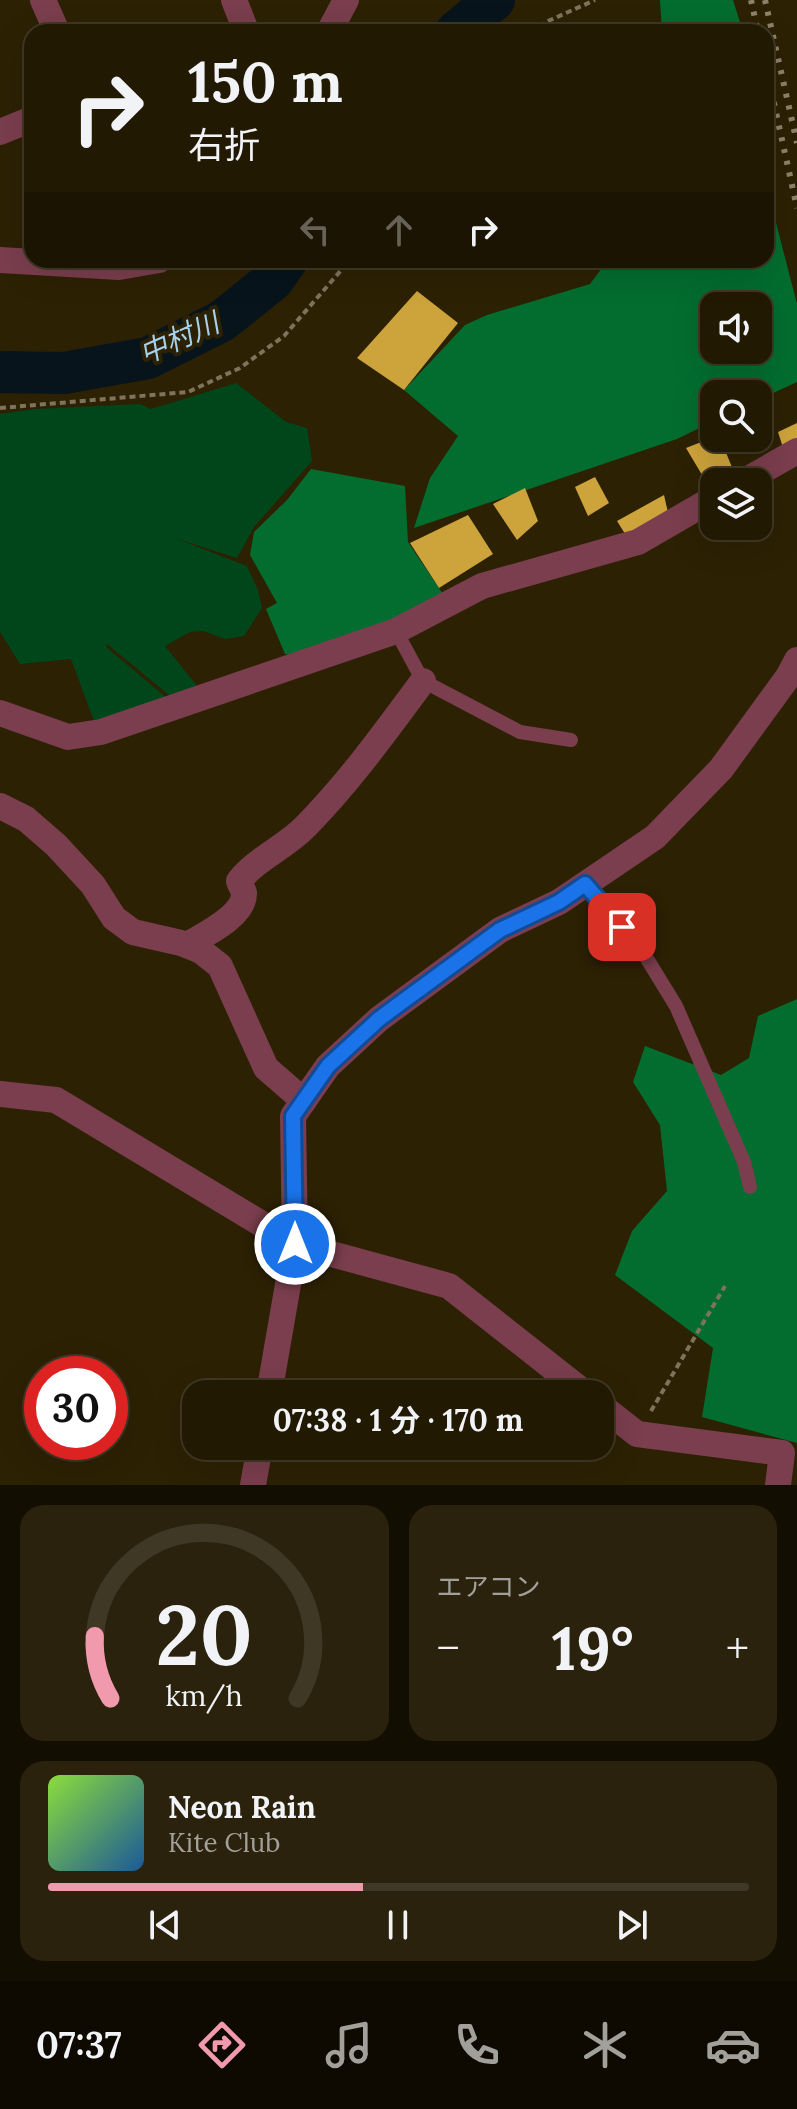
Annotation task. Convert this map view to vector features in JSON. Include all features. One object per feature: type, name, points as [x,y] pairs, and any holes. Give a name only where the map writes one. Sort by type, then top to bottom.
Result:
[{"type":"street","points":[[43,0],[54,24]]},
{"type":"street","points":[[234,0],[243,24]]},
{"type":"street","points":[[333,24],[346,0]]},
{"type":"street","points":[[0,132],[24,122]]},
{"type":"street","points":[[0,260],[24,261]]},
{"type":"street","points":[[767,468],[797,451]]},
{"type":"street","points":[[0,713],[68,737],[101,732],[396,631],[482,586],[638,542],[700,506]]},
{"type":"street","points":[[271,1380],[295,1244],[293,1116],[328,1066],[379,1019],[500,930],[559,902],[655,837],[748,735],[797,660]]},
{"type":"street","points":[[187,945],[226,922],[240,906],[244,893],[239,881],[247,870],[304,829],[361,766],[423,681]]},
{"type":"street","points":[[0,806],[26,819],[56,845],[93,885],[114,918],[133,932],[187,945],[201,951],[220,966],[266,1068],[304,1101]]},
{"type":"street","points":[[0,1094],[56,1100],[295,1244],[449,1286],[568,1380]]},
{"type":"street","points":[[614,1416],[637,1434],[782,1453],[778,1485]]},
{"type":"street","points":[[253,1485],[257,1460]]},
{"type":"lane","points":[[396,631],[423,681],[520,732],[571,740]]},
{"type":"lane","points":[[585,884],[641,949],[676,1006],[744,1162],[750,1187]]},
{"type":"path","points":[[543,24],[595,0]]},
{"type":"path","points":[[0,408],[188,392],[240,368],[284,336],[343,268]]},
{"type":"path","points":[[637,1434],[725,1286]]},
{"type":"green space","points":[[660,0],[733,0],[740,24],[662,24]]},
{"type":"green space","points":[[774,215],[797,304],[797,382],[772,394],[772,380],[700,380],[700,428],[677,439],[414,528],[430,478],[458,436],[404,390],[465,325],[487,315],[590,284],[602,268],[774,268]]},
{"type":"green space","points":[[236,383],[286,422],[307,428],[312,461],[254,527],[237,558],[177,539],[247,566],[262,608],[244,636],[225,639],[203,631],[190,632],[165,646],[197,686],[175,700],[107,644],[106,647],[173,703],[97,729],[71,659],[20,664],[0,632],[0,414],[35,409],[140,404],[151,409]]},
{"type":"green space","points":[[311,469],[405,486],[408,542],[445,597],[306,657],[285,654],[266,609],[277,603],[250,555],[254,532],[287,500]]},
{"type":"green space","points":[[797,999],[797,1443],[702,1417],[713,1348],[615,1275],[632,1231],[667,1191],[660,1125],[633,1082],[645,1046],[721,1075],[749,1058],[758,1016]]},
{"type":"building","points":[[417,291],[458,323],[404,390],[357,358]]},
{"type":"building","points":[[797,423],[797,448],[786,457],[778,432]]},
{"type":"building","points":[[700,442],[700,452],[726,452],[732,468],[700,468],[700,472],[686,448]]},
{"type":"building","points":[[595,477],[609,503],[588,516],[575,487]]},
{"type":"building","points":[[525,488],[538,521],[517,540],[493,504]]},
{"type":"building","points":[[664,495],[669,517],[627,537],[617,521]]},
{"type":"building","points":[[468,515],[493,554],[439,588],[410,543]]},
{"type":"waterway","name":"中村川","points":[[466,24],[494,0]]},
{"type":"waterway","name":"中村川","points":[[0,372],[64,373],[148,358],[222,321],[273,280],[281,268]]},
{"type":"railway","points":[[751,0],[756,24]]},
{"type":"railway","points":[[765,0],[770,24]]},
{"type":"railway","points":[[774,40],[797,143]]},
{"type":"railway","points":[[774,103],[797,208]]},
{"type":"route","points":[[295,1244],[293,1116],[328,1066],[379,1019],[500,930],[559,902],[585,884],[622,927]]}]
